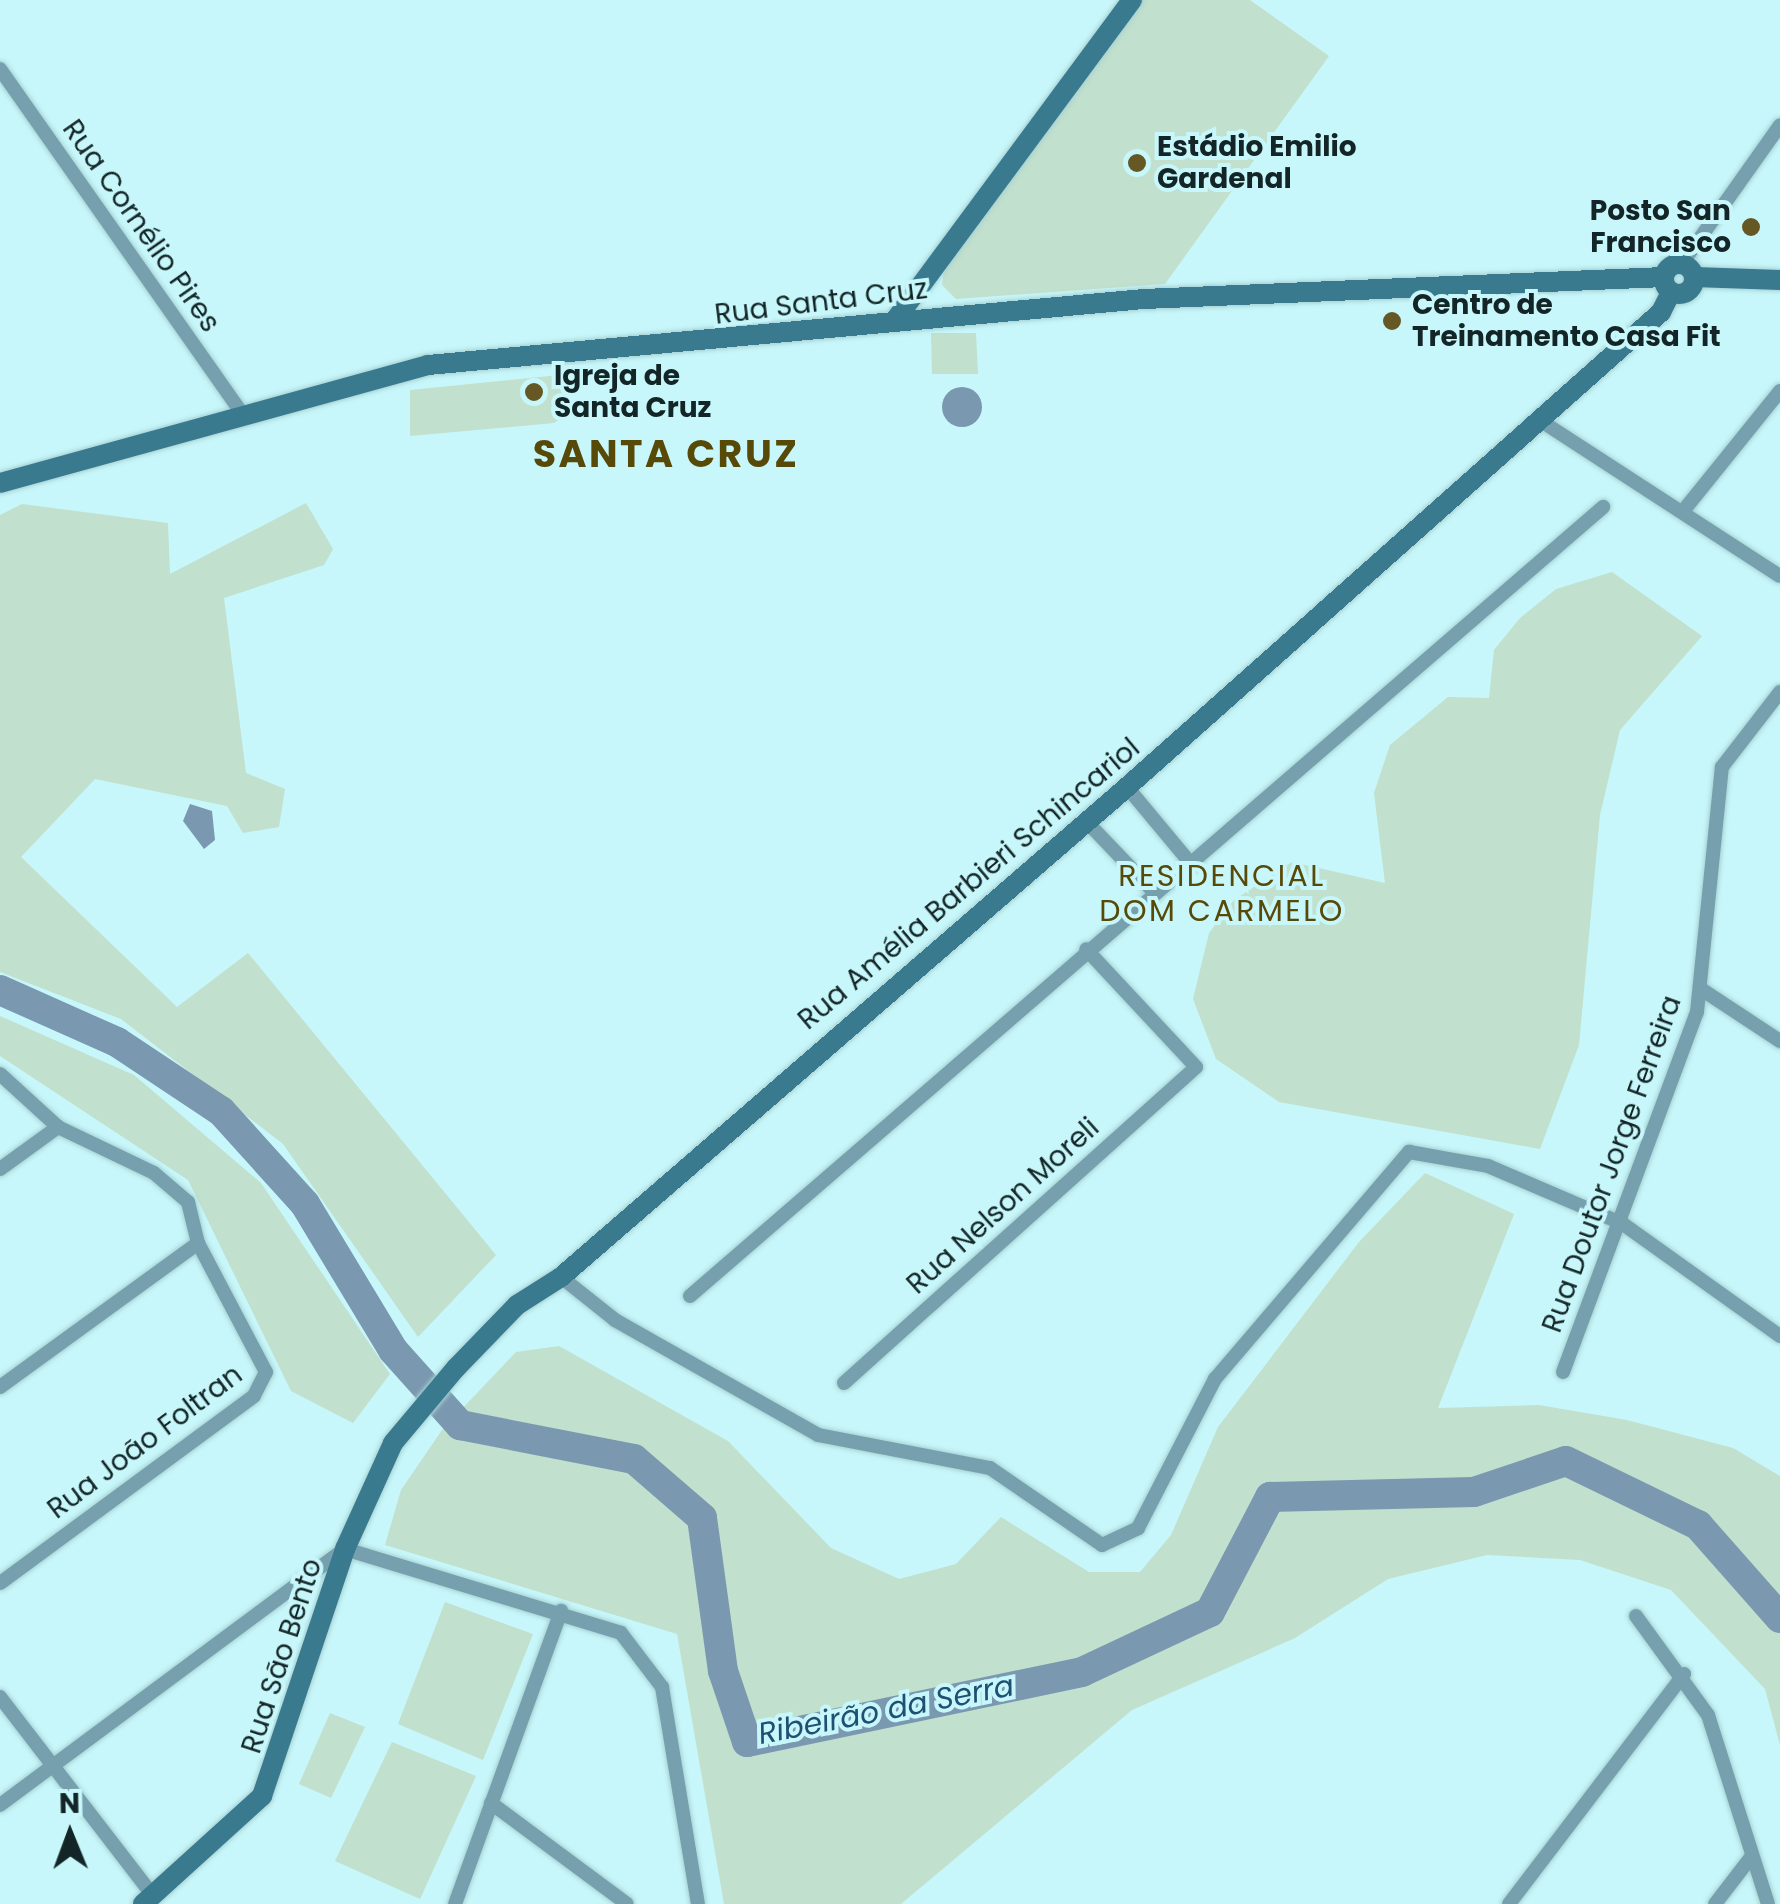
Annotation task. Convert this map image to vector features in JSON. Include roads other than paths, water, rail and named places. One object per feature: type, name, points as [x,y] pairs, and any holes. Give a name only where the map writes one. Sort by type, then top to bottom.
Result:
[{"type":"street","points":[[896,319],[1132,0]]},
{"type":"street","name":"Rua Cornélio Pires","points":[[0,69],[240,411]]},
{"type":"street","points":[[1678,277],[1778,131]]},
{"type":"street","name":"Rua Santa Cruz","points":[[0,483],[240,411],[428,365],[666,350],[896,319],[1678,277],[1780,280]]},
{"type":"street","name":"Rua Amélia Barbieri Schincariol","points":[[345,1549],[410,1420],[516,1305],[560,1277],[1128,788],[1660,312],[1678,277]]},
{"type":"street","points":[[1684,510],[1780,391]]},
{"type":"street","points":[[1538,419],[1684,510],[1780,576]]},
{"type":"street","points":[[690,1296],[1086,949],[1154,891],[1192,865],[1603,506]]},
{"type":"street","name":"Rua Doutor Jorge Ferreira","points":[[1563,1372],[1623,1224],[1701,988],[1722,767],[1780,692]]},
{"type":"street","points":[[1128,788],[1192,865]]},
{"type":"street","points":[[1086,821],[1154,891]]},
{"type":"street","name":"Rua Nelson Moreli","points":[[844,1382],[1196,1066],[1086,949]]},
{"type":"street","points":[[1701,988],[1780,1041]]},
{"type":"street","points":[[0,1074],[58,1128],[154,1174],[188,1202],[198,1242],[0,1387]]},
{"type":"street","points":[[0,1170],[58,1128]]},
{"type":"street","points":[[560,1277],[615,1320],[818,1435],[990,1468],[1093,1543],[1114,1545],[1150,1509],[1215,1379],[1396,1157],[1440,1150],[1623,1224],[1780,1336]]},
{"type":"street","name":"Rua João Foltran","points":[[0,1584],[254,1396],[266,1372],[198,1242]]},
{"type":"street","points":[[0,1805],[345,1549],[561,1611],[621,1633],[662,1687],[698,1904]]},
{"type":"street","name":"Rua São Bento","points":[[148,1900],[262,1796],[345,1549]]},
{"type":"street","points":[[455,1904],[561,1611]]},
{"type":"street","points":[[1636,1616],[1684,1674],[1708,1715],[1768,1904]]},
{"type":"street","points":[[1509,1904],[1684,1674]]},
{"type":"street","points":[[0,1697],[148,1900]]},
{"type":"street","points":[[491,1803],[627,1904]]},
{"type":"street","points":[[1715,1904],[1751,1857]]},
{"type":"water","points":[[962,387],[976,393],[982,407],[976,421],[962,427],[948,421],[942,407],[948,393]]},
{"type":"water","points":[[190,804],[212,811],[215,840],[204,849],[183,821]]},
{"type":"waterway","name":"Ribeirão da Serra","points":[[0,990],[117,1042],[221,1111],[305,1204],[393,1350],[460,1425],[634,1459],[702,1518],[723,1671],[747,1742],[1082,1672],[1210,1612],[1270,1497],[1474,1492],[1566,1461],[1698,1525],[1780,1618]]},
{"type":"place","name":"Estádio Emilio Gardenal","points":[[1137,163]]},
{"type":"place","name":"Posto San Francisco","points":[[1751,227]]},
{"type":"place","name":"Centro de Treinamento Casa Fit","points":[[1392,321]]},
{"type":"place","name":"Igreja de Santa Cruz","points":[[534,392]]},
{"type":"district","name":"SANTA CRUZ","points":[[666,454]]},
{"type":"district","name":"RESIDENCIAL DOM CARMELO","points":[[1222,893]]}]
